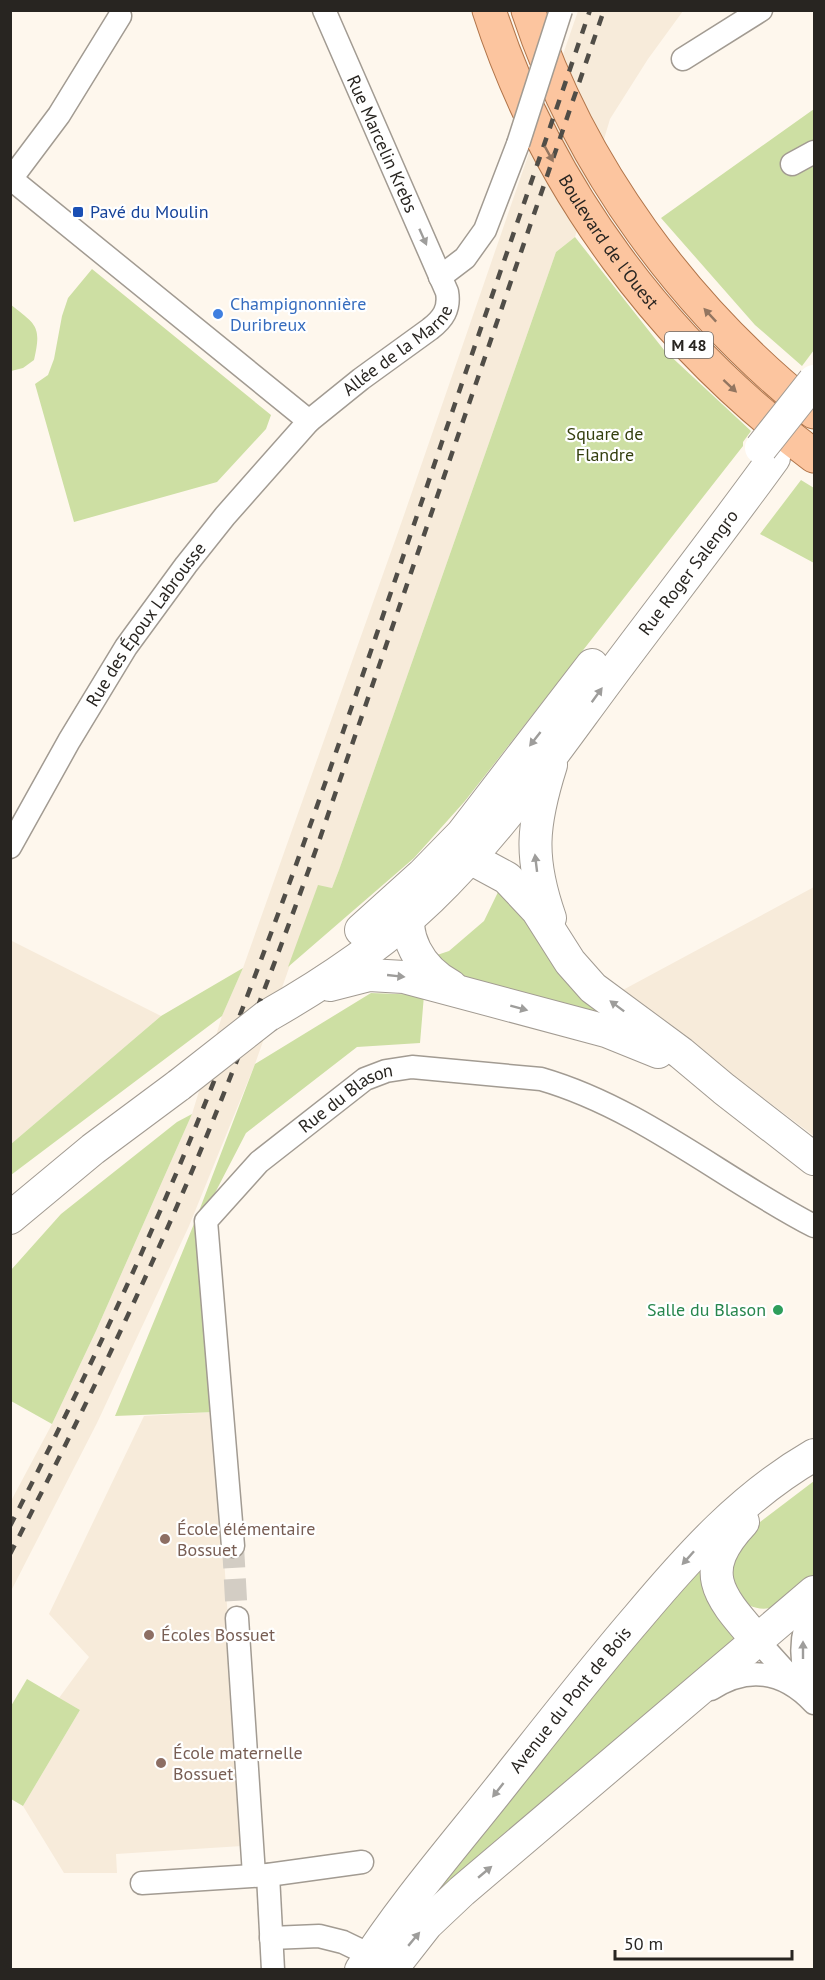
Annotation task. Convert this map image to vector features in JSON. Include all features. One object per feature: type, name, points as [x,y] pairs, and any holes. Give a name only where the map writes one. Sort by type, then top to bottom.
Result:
[{"type":"main road","name":"Boulevard de l'Ouest","points":[[489,10],[537,130],[560,173],[607,245],[648,299],[704,361],[758,411],[814,456]]},
{"type":"main road","name":"Boulevard de l'Ouest","points":[[528,10],[538,41],[573,116],[606,176],[633,217],[694,298],[765,370],[814,412]]},
{"type":"main road","name":"Rue Roger Salengro","points":[[562,742],[767,453],[814,381]]},
{"type":"main road","name":"Rue Roger Salengro","points":[[427,869],[462,834],[609,643],[767,453],[814,404]]},
{"type":"main road","points":[[267,1016],[339,972],[428,901],[470,858],[562,742]]},
{"type":"main road","points":[[557,939],[539,882],[534,846],[536,822],[544,788],[562,742]]},
{"type":"main road","points":[[10,1205],[93,1149],[267,1016],[427,869],[449,855],[462,855],[470,858],[495,871],[514,885],[537,910],[570,962],[593,987],[814,1159]]},
{"type":"main road","points":[[427,869],[412,896],[407,919],[411,942],[423,963],[441,981],[462,992]]},
{"type":"main road","points":[[299,997],[345,980],[378,975],[404,977],[620,1035],[674,1060],[724,1089]]},
{"type":"main road","points":[[10,1218],[93,1149]]},
{"type":"main road","name":"Avenue du Pont de Bois","points":[[758,1641],[721,1595],[717,1582],[718,1561],[739,1526],[773,1490],[813,1457]]},
{"type":"main road","name":"Avenue du Pont de Bois","points":[[374,1965],[587,1677],[686,1560],[742,1506],[813,1457]]},
{"type":"main road","points":[[374,1965],[415,1938],[441,1910],[814,1592]]},
{"type":"street","name":"Rue Marcelin Krebs","points":[[324,10],[440,277]]},
{"type":"street","name":"Allée de la Marne","points":[[309,421],[361,379],[439,322],[448,303],[447,292],[440,277],[465,258],[485,231],[518,144],[561,10]]},
{"type":"street","points":[[683,59],[761,10]]},
{"type":"street","points":[[120,16],[59,115],[11,178],[309,421]]},
{"type":"street","points":[[792,164],[814,153]]},
{"type":"street","name":"Rue des Époux Labrousse","points":[[10,847],[97,693],[151,611],[225,516],[309,421]]},
{"type":"street","name":"Rue du Blason","points":[[233,1546],[206,1221],[259,1162],[365,1079],[386,1071],[412,1067],[541,1080],[558,1084],[648,1127],[691,1151],[769,1202],[814,1226]]},
{"type":"street","points":[[811,1697],[802,1653],[805,1626],[814,1605]]},
{"type":"street","points":[[237,1618],[261,1875],[271,1938],[273,1970]]},
{"type":"street","points":[[758,1641],[811,1697]]},
{"type":"street","points":[[615,1762],[713,1688],[743,1675],[766,1674],[779,1678],[811,1697]]},
{"type":"street","points":[[142,1882],[261,1875],[362,1862]]},
{"type":"street","points":[[271,1938],[308,1936],[330,1938],[374,1965]]},
{"type":"shaded area","points":[[578,11],[683,11],[648,59],[610,119],[575,237],[556,252],[332,888],[318,886],[255,1064],[189,1226],[97,1423],[11,1591],[11,1501],[52,1424],[96,1331],[192,1114],[222,1016],[243,968],[403,518]]},
{"type":"shaded area","points":[[814,887],[814,1136],[621,991]]},
{"type":"shaded area","points":[[10,940],[161,1016],[11,1144],[10,1144]]},
{"type":"shaded area","name":"Écoles Bossuet","points":[[215,1412],[242,1846],[116,1854],[117,1873],[64,1873],[23,1806],[80,1710],[59,1698],[89,1657],[49,1614],[144,1416]]},
{"type":"green space","points":[[814,109],[814,350],[802,366],[755,325],[661,218]]},
{"type":"green space","name":"Square de Flandre","points":[[575,237],[664,350],[751,431],[743,442],[743,446],[465,801],[414,858],[288,967],[318,885],[332,888],[339,870],[556,252]]},
{"type":"green space","points":[[92,269],[271,415],[266,429],[217,482],[74,522],[35,384],[48,375],[68,298]]},
{"type":"green space","points":[[10,304],[31,322],[37,332],[34,360],[23,368],[11,371]]},
{"type":"green space","points":[[801,480],[814,488],[814,563],[760,534]]},
{"type":"green space","points":[[499,890],[611,1017],[458,981],[431,957],[449,951],[484,921]]},
{"type":"green space","points":[[243,968],[222,1016],[11,1175],[11,1144],[161,1016]]},
{"type":"green space","points":[[371,993],[424,995],[420,1043],[357,1047],[246,1133],[201,1220],[215,1412],[115,1416],[196,1219],[255,1064]]},
{"type":"green space","points":[[192,1114],[96,1331],[52,1424],[11,1401],[11,1270],[61,1214],[177,1122]]},
{"type":"green space","points":[[814,1481],[814,1576],[776,1606],[766,1609],[745,1603],[732,1594],[733,1547],[739,1538]]},
{"type":"green space","points":[[710,1552],[740,1641],[434,1901],[430,1897],[675,1592]]},
{"type":"green space","points":[[27,1679],[80,1710],[23,1806],[11,1799],[11,1706]]},
{"type":"tunnel","points":[[233,1546],[237,1618]]},
{"type":"railway","points":[[10,1526],[62,1424],[135,1268],[233,1034],[346,724],[590,10]]},
{"type":"railway","points":[[10,1554],[143,1283],[214,1118],[255,1014],[319,841],[604,10]]},
{"type":"place","name":"Pavé du Moulin","points":[[78,212]]},
{"type":"place","name":"Champignonnière Duribreux","points":[[218,314]]},
{"type":"place","name":"Salle du Blason","points":[[778,1310]]},
{"type":"place","name":"École élémentaire Bossuet","points":[[165,1539]]},
{"type":"place","name":"Écoles Bossuet","points":[[149,1635]]},
{"type":"place","name":"École maternelle Bossuet","points":[[161,1763]]}]
